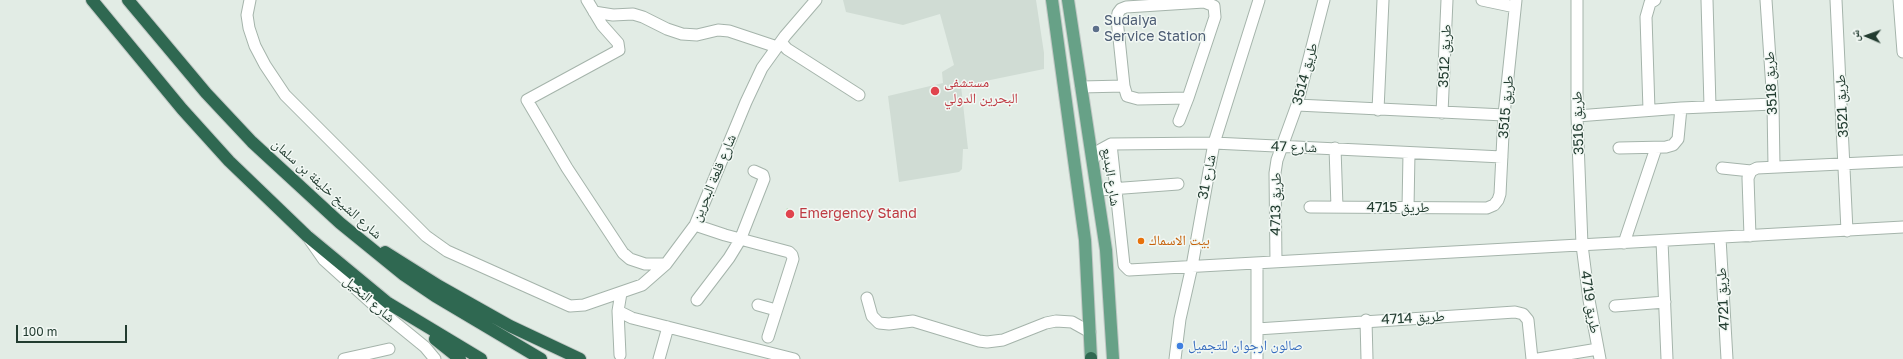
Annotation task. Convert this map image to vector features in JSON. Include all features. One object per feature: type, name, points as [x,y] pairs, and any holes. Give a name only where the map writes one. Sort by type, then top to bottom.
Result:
[{"type":"highway","points":[[92,0],[182,110],[229,161],[307,236],[460,359]]},
{"type":"highway","name":"شارع الشيخ خليفة بن سلمان","points":[[128,0],[206,93],[252,142],[340,223],[410,280],[455,309],[541,359]]},
{"type":"highway","points":[[340,223],[439,286],[510,326],[580,359]]},
{"type":"highway","points":[[388,302],[481,359]]},
{"type":"main road","points":[[1052,0],[1085,240],[1090,308],[1091,359]]},
{"type":"main road","name":"شارع البديع","points":[[1068,0],[1094,160],[1106,250],[1113,359]]},
{"type":"street","name":"شارع قلعة البحرين","points":[[250,0],[247,15],[249,28],[255,46],[285,96],[426,236],[447,251],[570,306],[584,305],[642,285],[666,264],[695,225],[753,84],[779,45],[816,0]]},
{"type":"street","points":[[587,0],[607,32],[618,43],[619,50],[527,100],[567,168],[623,253],[630,259],[641,263],[666,264]]},
{"type":"street","name":"شارع 31","points":[[1175,359],[1180,319],[1192,266],[1214,143],[1259,0]]},
{"type":"street","name":"طريق 3514","points":[[1282,147],[1297,105],[1324,0]]},
{"type":"street","points":[[1378,110],[1383,0]]},
{"type":"street","name":"طريق 3512","points":[[1442,112],[1447,0]]},
{"type":"street","points":[[1482,0],[1515,3]]},
{"type":"street","name":"طريق 3516","points":[[1576,0],[1577,116],[1582,245]]},
{"type":"street","points":[[1649,110],[1646,17],[1650,3],[1655,0]]},
{"type":"street","points":[[1707,0],[1710,106]]},
{"type":"street","name":"طريق 3518","points":[[1766,0],[1773,104],[1774,166]]},
{"type":"street","name":"طريق 3521","points":[[1836,0],[1845,164],[1847,232]]},
{"type":"street","points":[[1899,0],[1903,52]]},
{"type":"street","points":[[1179,121],[1188,98],[1214,17],[1216,3],[1204,2],[1126,7],[1121,9],[1118,13],[1117,19],[1124,86],[1127,96],[1131,98],[1188,98]]},
{"type":"street","name":"طريق 3515","points":[[1487,208],[1494,205],[1498,200],[1504,115],[1515,3]]},
{"type":"street","points":[[594,12],[613,16],[633,14],[643,16],[667,29],[682,34],[697,34],[718,30],[729,31],[779,45],[859,95]]},
{"type":"street","points":[[1081,87],[1124,86]]},
{"type":"street","points":[[1577,116],[1710,106],[1773,104]]},
{"type":"street","points":[[1297,105],[1504,115]]},
{"type":"street","points":[[1619,148],[1670,147],[1676,142],[1681,108]]},
{"type":"street","name":"شارع 47","points":[[1111,144],[1214,143],[1502,157]]},
{"type":"street","points":[[1094,160],[1100,150],[1111,144],[1124,265],[1129,270],[1847,232],[1903,227]]},
{"type":"street","name":"طريق 4713","points":[[1276,262],[1274,186],[1277,160],[1282,147]]},
{"type":"street","points":[[1334,148],[1337,207]]},
{"type":"street","points":[[1624,243],[1656,148]]},
{"type":"street","points":[[1408,208],[1409,152]]},
{"type":"street","points":[[1722,168],[1751,171],[1757,168],[1774,166],[1845,164],[1903,160]]},
{"type":"street","points":[[696,300],[729,258],[740,240],[764,179],[763,175],[754,171]]},
{"type":"street","points":[[1750,236],[1748,178],[1751,171]]},
{"type":"street","points":[[1097,190],[1178,184]]},
{"type":"street","name":"طريق 4715","points":[[1310,207],[1487,208]]},
{"type":"street","points":[[695,225],[740,240],[789,252],[792,255],[793,259],[768,337]]},
{"type":"street","name":"شارع النخيل","points":[[307,236],[324,260],[376,307],[425,347],[435,359]]},
{"type":"street","name":"طريق 4721","points":[[1720,238],[1727,359]]},
{"type":"street","points":[[1662,241],[1667,359]]},
{"type":"street","name":"طريق 4719","points":[[1582,245],[1589,300],[1599,354]]},
{"type":"street","points":[[1106,250],[1122,248]]},
{"type":"street","points":[[1257,263],[1257,359]]},
{"type":"street","points":[[620,355],[618,312],[621,293]]},
{"type":"street","points":[[867,298],[872,316],[880,323],[889,324],[913,320],[987,342],[1003,340],[1046,323],[1078,318],[1090,308]]},
{"type":"street","points":[[1615,306],[1665,302]]},
{"type":"street","points":[[758,305],[776,310]]},
{"type":"street","points":[[618,312],[632,318],[794,359]]},
{"type":"street","name":"طريق 4714","points":[[1257,329],[1366,320],[1515,312],[1523,314],[1528,320],[1532,359]]},
{"type":"street","points":[[1366,320],[1367,359]]},
{"type":"street","points":[[1066,321],[1078,324],[1090,332]]},
{"type":"street","points":[[660,359],[668,327]]},
{"type":"street","points":[[344,359],[389,349]]},
{"type":"street","points":[[1538,359],[1599,354]]},
{"type":"shaded area","name":"مستشفى البحرين الدولي","points":[[843,0],[1036,0],[1044,53],[1044,69],[961,86],[968,149],[963,149],[962,169],[959,172],[899,182],[888,96],[943,83],[942,72],[954,65],[940,14],[903,25],[846,12]]},
{"type":"green space","points":[[787,208],[796,213],[792,218],[784,214]]},
{"type":"place","name":"Sudaiya Service Station","points":[[1096,29]]},
{"type":"place","name":"مستشفى البحرين الدولي","points":[[935,91]]},
{"type":"place","name":"Emergency Stand","points":[[790,214]]},
{"type":"place","name":"بيت الاسماك","points":[[1141,241]]},
{"type":"place","name":"صالون ارجوان للتجميل","points":[[1180,346]]}]
